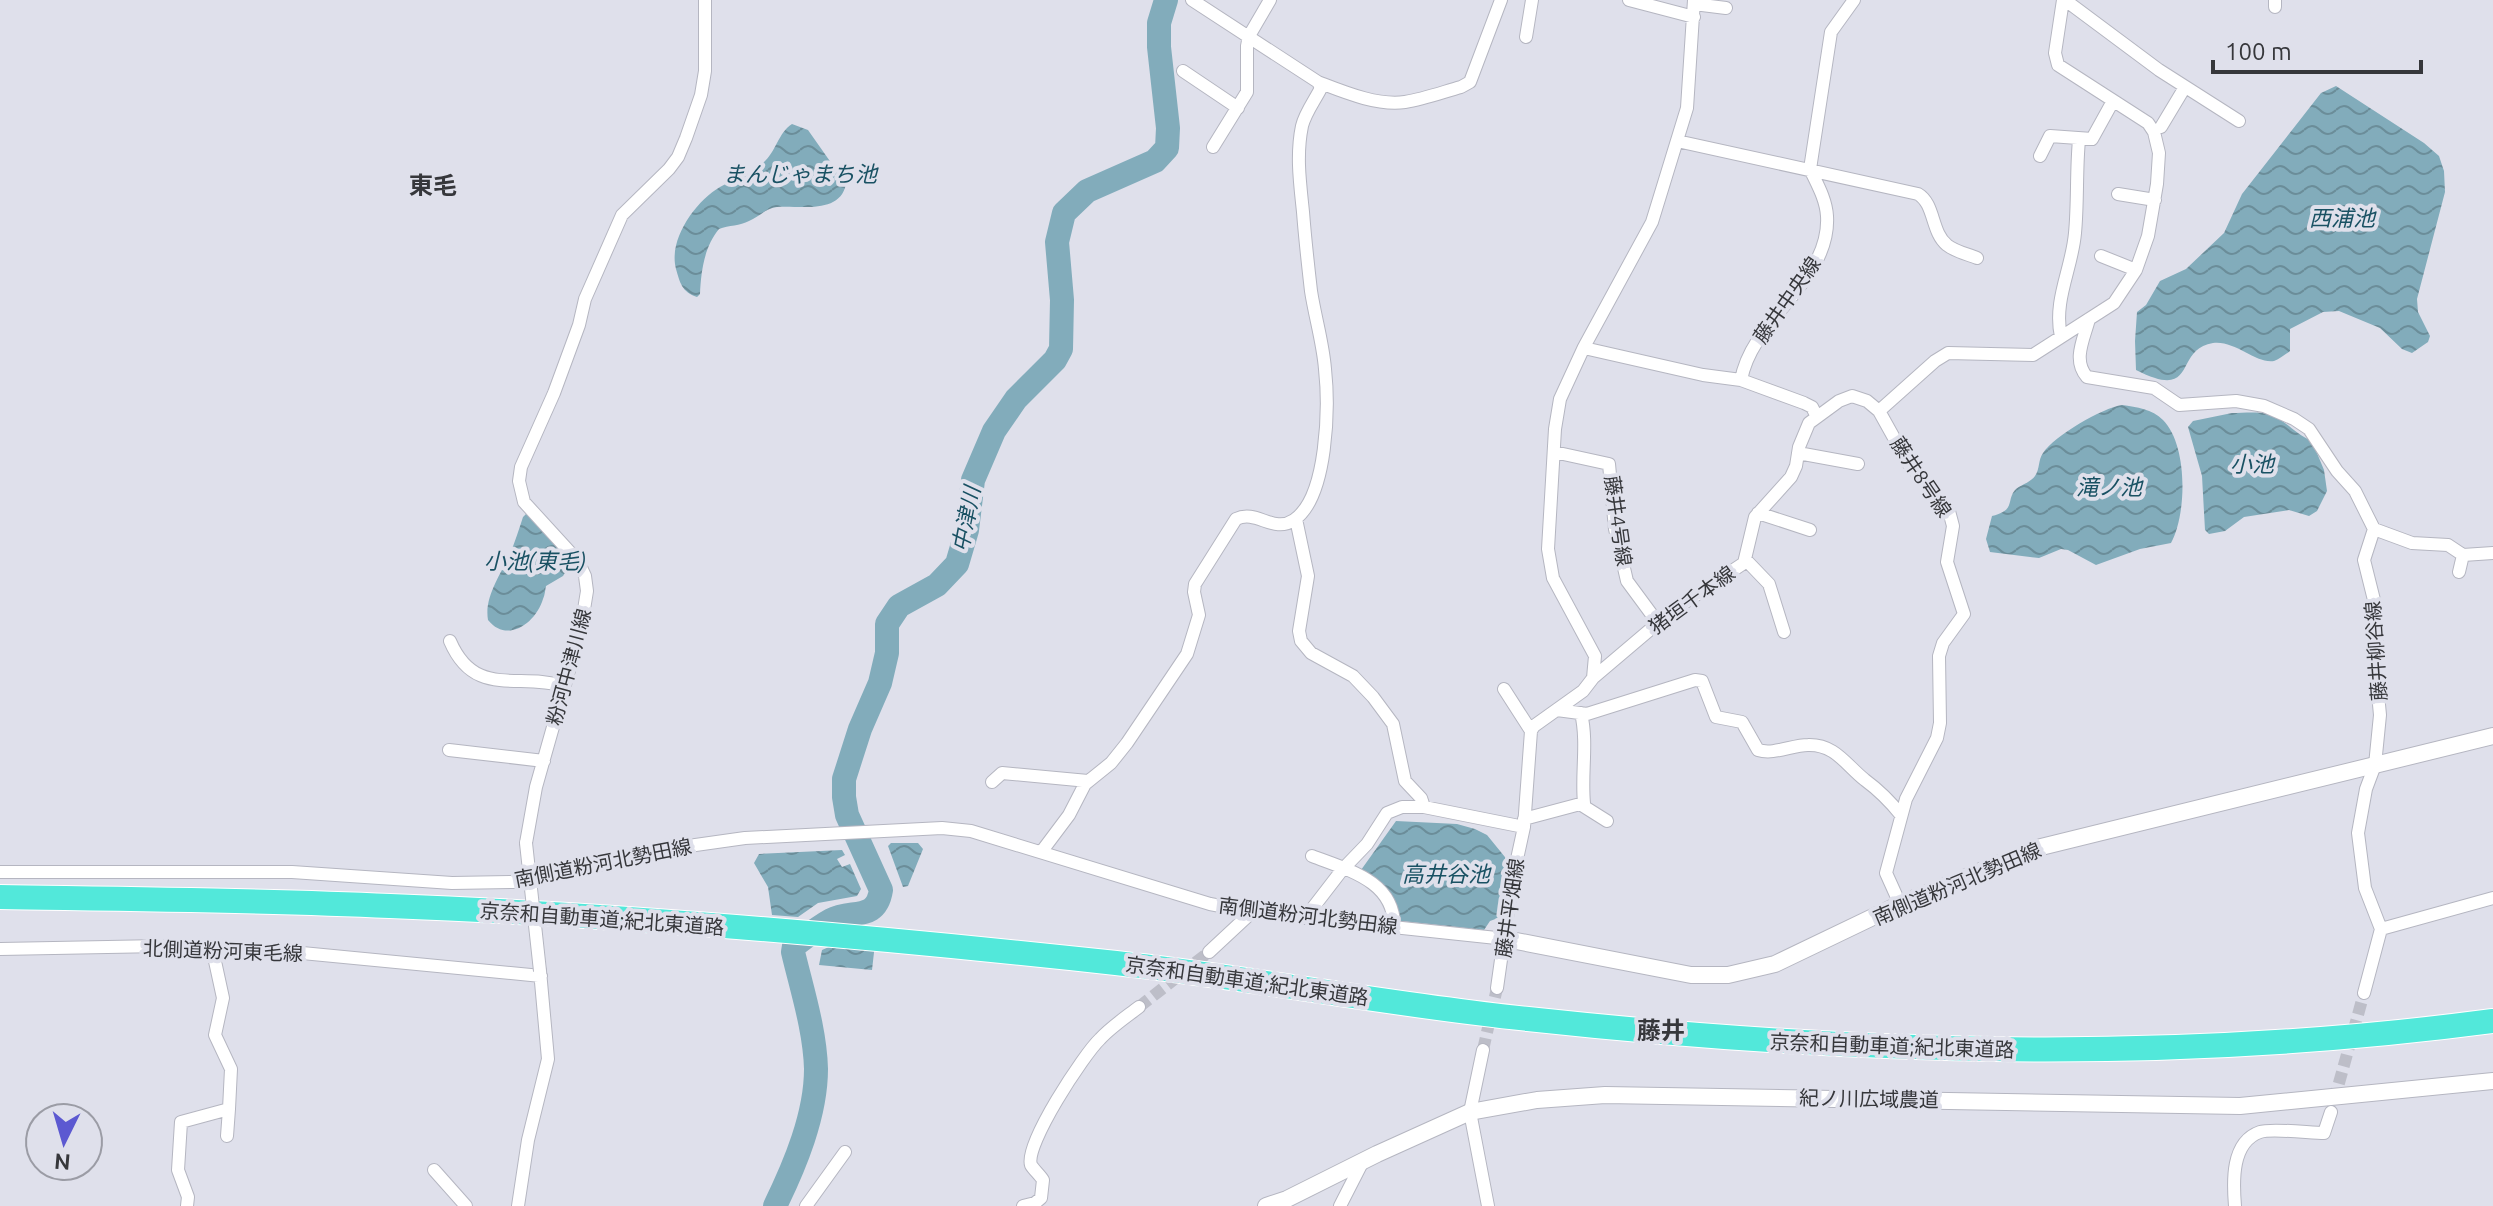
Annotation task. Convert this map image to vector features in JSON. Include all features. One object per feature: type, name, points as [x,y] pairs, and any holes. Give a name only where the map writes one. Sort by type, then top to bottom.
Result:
[{"type":"highway","name":"京奈和自動車道;紀北東道路","points":[[0,897],[394,906],[724,926],[961,947],[1250,980],[1519,1019],[1829,1045],[2045,1051],[2174,1049],[2299,1042],[2493,1021]]},
{"type":"street","name":"粉河中津川線","points":[[518,1206],[528,1140],[548,1059],[526,843],[531,810],[585,610],[587,591],[585,576],[570,550],[524,502],[519,481],[521,467],[554,393],[579,325],[585,299],[622,215],[669,169],[686,138],[701,95],[705,71],[705,0]]},
{"type":"street","points":[[1213,147],[1247,92],[1249,36],[1270,0]]},
{"type":"street","points":[[1197,1],[1318,82],[1339,90],[1404,102],[1470,82],[1501,0]]},
{"type":"street","points":[[1526,37],[1532,0]]},
{"type":"street","points":[[1629,0],[1726,8]]},
{"type":"street","name":"藤井中央線","points":[[1741,380],[1744,365],[1771,319],[1790,300],[1821,253],[1827,219],[1820,189],[1812,172],[1831,32],[1854,0]]},
{"type":"street","points":[[1584,348],[1703,375],[1741,380],[1804,403],[1812,407],[1817,417],[1839,401],[1852,396],[1867,401],[1879,411],[1948,353],[2033,355],[2114,303],[2136,270],[2146,244],[2155,200],[2159,153],[2154,132],[2148,123],[2058,65],[2055,53],[2064,0],[2131,50],[2239,121]]},
{"type":"street","points":[[1593,678],[1595,656],[1553,578],[1548,549],[1560,399],[1652,222],[1687,108],[1694,7]]},
{"type":"street","points":[[1183,71],[1238,108]]},
{"type":"street","points":[[1042,851],[1069,815],[1088,781],[1111,763],[1127,743],[1181,663],[1199,615],[1195,584],[1236,519],[1248,516],[1276,526],[1296,519],[1317,483],[1327,399],[1325,367],[1311,292],[1299,178],[1302,123],[1321,88],[1318,82]]},
{"type":"street","points":[[2161,127],[2185,87]]},
{"type":"street","points":[[2040,156],[2050,136],[2092,139],[2113,101]]},
{"type":"street","points":[[2061,337],[2059,306],[2075,234],[2079,140]]},
{"type":"street","points":[[1677,141],[1918,194],[1924,198],[1938,232],[1948,246],[1977,258]]},
{"type":"street","points":[[2118,194],[2155,200]]},
{"type":"street","points":[[2101,256],[2136,270]]},
{"type":"street","points":[[2089,319],[2078,361],[2087,377],[2154,388],[2179,405],[2236,401],[2264,406],[2294,419],[2309,429],[2337,471],[2355,491],[2374,529],[2412,543],[2448,545],[2463,555],[2493,553]]},
{"type":"street","name":"藤井8号線","points":[[1879,411],[1908,463],[1949,511],[1953,526],[1947,562],[1964,614],[1943,643],[1939,656],[1940,723],[1937,738],[1901,815]]},
{"type":"street","name":"猪垣千本線","points":[[1531,731],[1583,691],[1593,678],[1658,623],[1705,587],[1744,563],[1755,517],[1791,477],[1809,423],[1817,417]]},
{"type":"street","name":"藤井4号線","points":[[1554,452],[1609,464],[1615,529],[1627,581],[1658,623]]},
{"type":"street","points":[[1798,453],[1858,464]]},
{"type":"street","points":[[1758,513],[1810,530]]},
{"type":"street","points":[[1296,519],[1308,576],[1300,620],[1301,641],[1311,653],[1353,676],[1373,697],[1393,724],[1405,781],[1421,798],[1424,807]]},
{"type":"street","name":"藤井柳谷線","points":[[2374,529],[2364,560],[2377,612],[2376,673],[2380,715],[2375,765],[2366,789],[2358,833],[2365,888],[2381,929]]},
{"type":"street","points":[[2459,572],[2463,555]]},
{"type":"street","points":[[1745,559],[1769,584],[1784,632]]},
{"type":"street","points":[[450,641],[461,663],[478,675],[502,682],[550,682],[564,686]]},
{"type":"street","points":[[1557,710],[1587,714],[1704,679],[1716,717],[1742,722],[1749,731],[1758,762]]},
{"type":"street","points":[[1504,689],[1531,731]]},
{"type":"street","points":[[1305,918],[1367,844],[1387,813],[1402,807],[1424,807],[1524,823],[1584,803],[1585,732],[1581,713]]},
{"type":"street","name":"藤井平畑線","points":[[1497,988],[1524,823],[1531,731]]},
{"type":"street","name":"南側道粉河北勢田線","points":[[0,872],[292,872],[452,883],[515,882],[586,869],[646,852],[745,838],[918,828],[971,831],[1210,904],[1252,912],[1506,939],[1691,975],[1728,975],[1775,964],[1900,904],[2037,848],[2493,736]]},
{"type":"street","points":[[1754,746],[1762,752],[1806,744],[1822,746],[1842,757],[1875,786],[1901,815],[1886,873],[1900,904]]},
{"type":"street","points":[[449,750],[544,761]]},
{"type":"street","points":[[992,782],[1002,773],[1088,781]]},
{"type":"street","points":[[1580,804],[1607,821]]},
{"type":"street","points":[[1312,856],[1364,877],[1386,894],[1395,911],[1394,927]]},
{"type":"street","points":[[2364,993],[2381,929],[2493,898]]},
{"type":"street","points":[[1209,952],[1252,912]]},
{"type":"street","name":"北側道粉河東毛線","points":[[0,949],[161,946],[190,953],[271,950],[541,974]]},
{"type":"street","points":[[213,952],[223,998],[215,1035],[231,1069],[232,1117],[227,1136]]},
{"type":"street","points":[[1023,1206],[1041,1198],[1043,1180],[1031,1166],[1031,1159],[1061,1092],[1099,1040],[1139,1007]]},
{"type":"street","points":[[1483,1050],[1470,1112],[1488,1206]]},
{"type":"street","name":"紀ノ川広域農道","points":[[1266,1206],[1287,1199],[1470,1112],[1537,1100],[1605,1095],[2240,1106],[2489,1086]]},
{"type":"street","points":[[2235,1206],[2234,1173],[2245,1143],[2260,1132],[2324,1133],[2331,1112]]},
{"type":"street","points":[[187,1206],[188,1197],[178,1170],[181,1122],[232,1117]]},
{"type":"street","points":[[806,1206],[845,1152]]},
{"type":"street","points":[[1340,1206],[1363,1161]]},
{"type":"street","points":[[434,1170],[466,1206]]},
{"type":"water","name":"西浦池","points":[[2336,86],[2439,156],[2444,171],[2445,192],[2417,299],[2418,312],[2430,336],[2428,342],[2412,353],[2402,349],[2380,328],[2339,311],[2323,312],[2290,329],[2290,351],[2274,361],[2260,359],[2229,345],[2213,343],[2193,354],[2178,377],[2169,380],[2156,378],[2136,370],[2137,312],[2146,305],[2160,281],[2186,269],[2224,233],[2242,194],[2321,93]]},
{"type":"water","name":"まんじゃまち池","points":[[792,124],[808,130],[846,184],[842,194],[827,204],[773,208],[746,223],[719,229],[702,269],[700,294],[697,297],[692,295],[680,283],[675,257],[686,222],[711,193],[763,163],[783,132]]},
{"type":"water","name":"滝ノ池","points":[[2122,405],[2144,409],[2159,416],[2171,431],[2177,446],[2181,462],[2182,498],[2171,543],[2140,549],[2096,565],[2061,549],[2039,558],[1990,552],[1986,539],[1992,516],[2004,511],[2015,490],[2035,476],[2041,456],[2049,446],[2079,424]]},
{"type":"water","name":"小池","points":[[2232,413],[2273,415],[2312,441],[2324,470],[2327,491],[2317,511],[2309,516],[2289,510],[2244,517],[2225,531],[2209,534],[2205,530],[2202,476],[2188,427],[2193,421]]},
{"type":"water","name":"小池(東毛)","points":[[526,514],[571,563],[563,576],[546,586],[539,608],[528,623],[520,628],[504,630],[488,620],[488,603]]},
{"type":"water","name":"高井谷池","points":[[1396,821],[1457,824],[1487,835],[1509,862],[1501,917],[1490,921],[1484,930],[1401,921],[1398,910],[1361,870]]},
{"type":"water","points":[[891,843],[918,843],[923,849],[908,886],[903,887],[888,846]]},
{"type":"water","points":[[842,850],[845,855],[837,859],[842,867],[850,864],[861,889],[857,896],[818,903],[798,917],[772,915],[768,887],[754,863],[759,854]]},
{"type":"water","points":[[877,926],[872,970],[819,965],[822,950]]},
{"type":"waterway","name":"中津川","points":[[775,1206],[803,1139],[815,1086],[813,1040],[794,946],[831,920],[869,911],[881,890],[847,815],[844,779],[860,729],[880,683],[887,653],[887,624],[899,606],[937,585],[957,564],[967,530],[973,480],[994,431],[1016,399],[1055,360],[1061,349],[1062,300],[1057,242],[1064,213],[1087,191],[1155,161],[1167,148],[1168,128],[1159,47],[1159,23],[1166,0]]},
{"type":"tunnel","points":[[1139,1007],[1209,952]]},
{"type":"tunnel","points":[[1483,1050],[1497,988]]},
{"type":"tunnel","points":[[2334,1101],[2364,993]]},
{"type":"district","name":"東毛","points":[[433,186]]},
{"type":"district","name":"藤井","points":[[1661,1031]]}]
